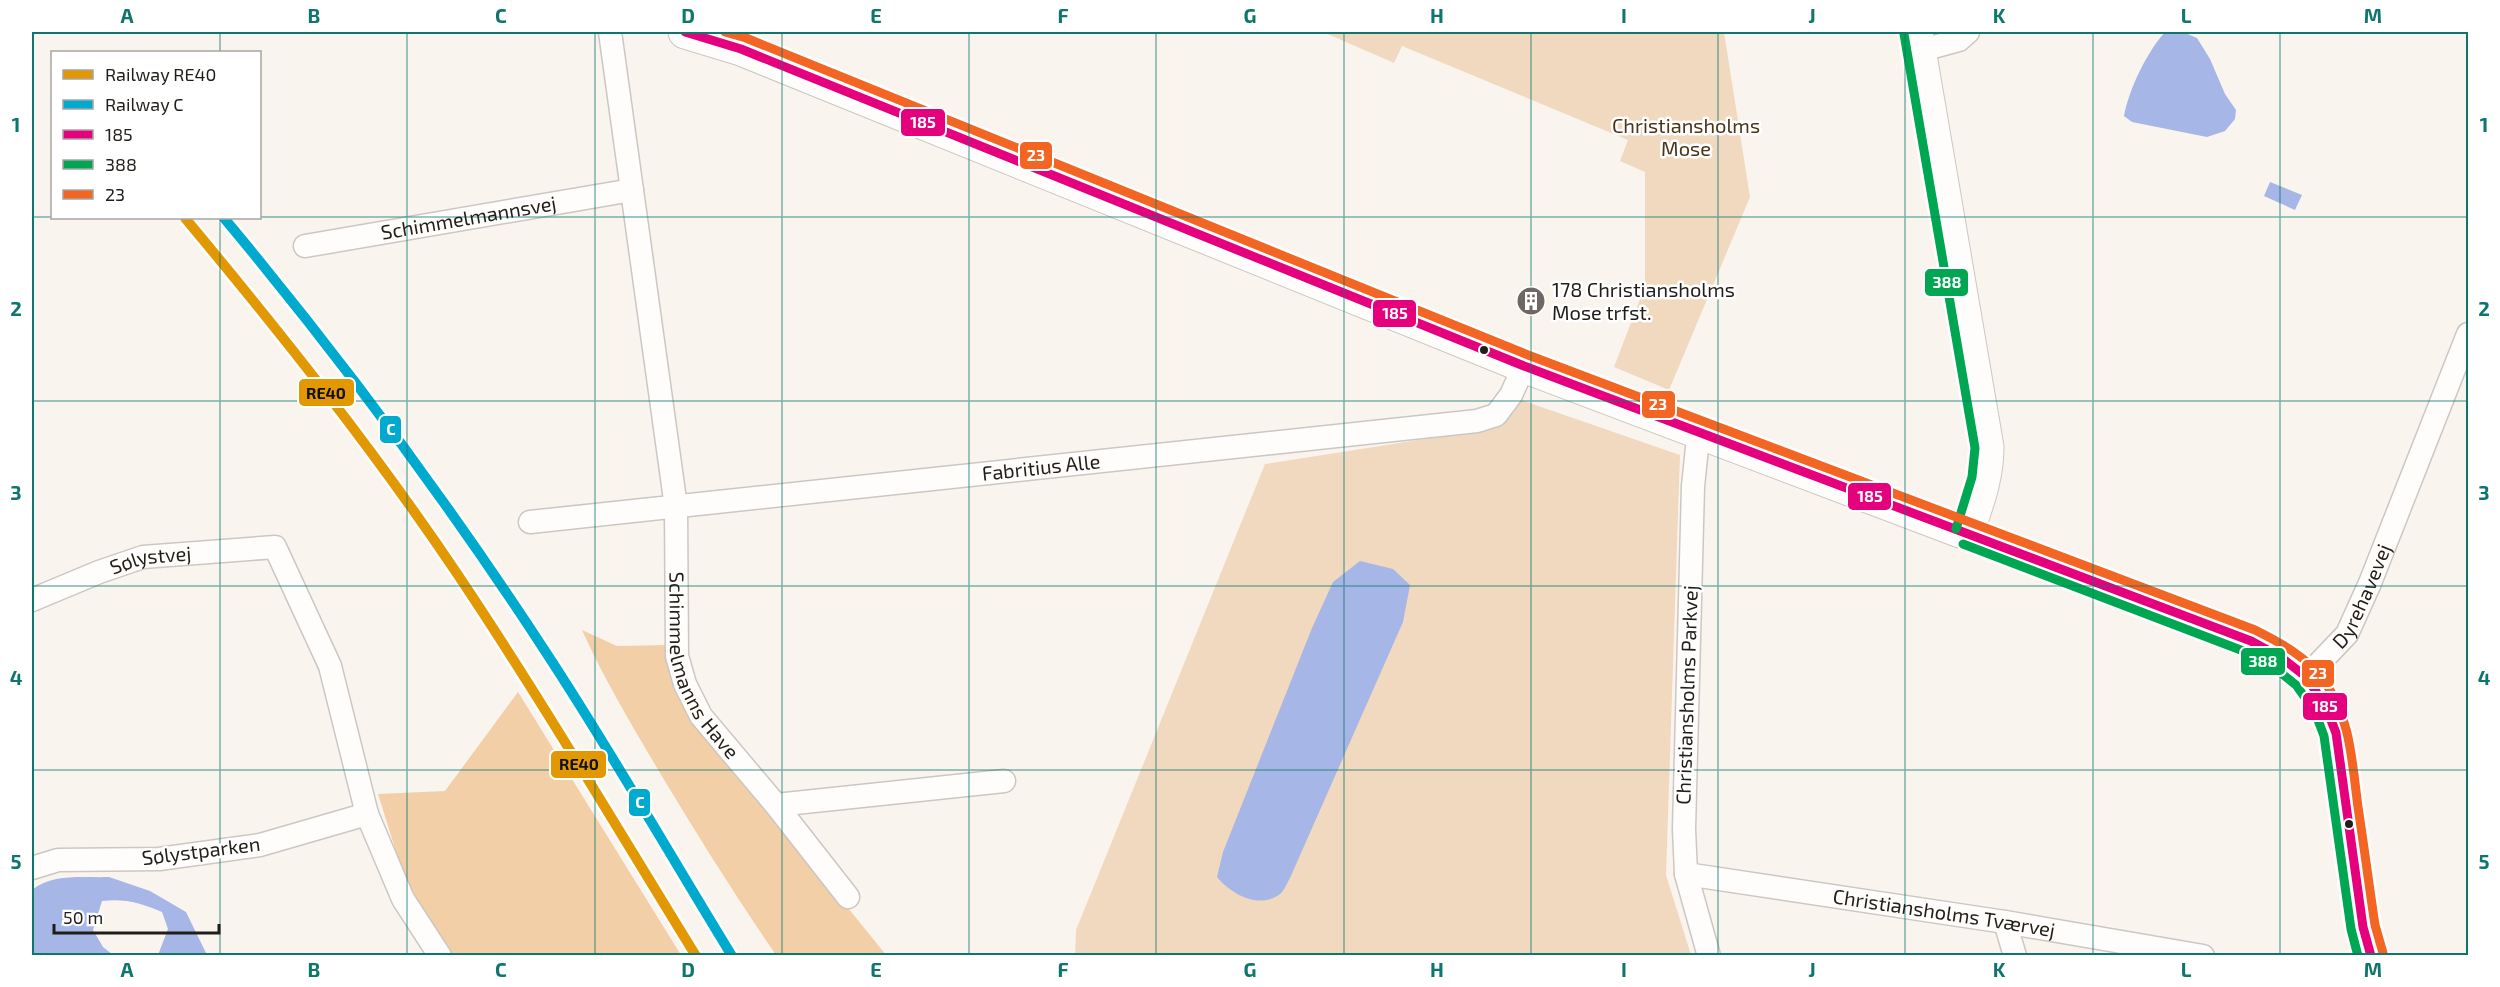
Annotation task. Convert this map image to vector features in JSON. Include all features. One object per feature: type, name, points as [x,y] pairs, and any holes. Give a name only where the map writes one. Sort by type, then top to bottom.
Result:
[{"type":"street","points":[[609,32],[676,507]]},
{"type":"street","points":[[685,32],[741,49],[1524,366],[1967,532],[2251,641],[2278,655],[2306,677],[2317,689],[2327,705],[2336,733],[2363,927],[2371,956]]},
{"type":"street","points":[[1967,532],[1984,484],[1987,447],[1918,41],[1959,40],[1968,32]]},
{"type":"street","name":"Schimmelmannsvej","points":[[305,246],[632,190]]},
{"type":"street","name":"Dyrehavevej","points":[[2306,677],[2347,634],[2370,583],[2469,334]]},
{"type":"street","name":"Fabritius Alle","points":[[530,522],[1477,421],[1496,415],[1512,395],[1524,366]]},
{"type":"street","name":"Christiansholms Parkvej","points":[[1703,432],[1697,448],[1693,486],[1684,829],[1686,874],[1709,956]]},
{"type":"street","name":"Schimmelmanns Have","points":[[676,507],[677,656],[685,684],[701,716],[776,805],[848,897]]},
{"type":"street","name":"Sølystvej","points":[[32,600],[99,572],[143,557],[275,547],[330,666],[367,814]]},
{"type":"street","points":[[776,805],[1004,781]]},
{"type":"street","points":[[367,814],[403,899],[440,956]]},
{"type":"street","name":"Sølystparken","points":[[32,868],[58,860],[159,859],[213,853],[260,845],[367,814]]},
{"type":"street","name":"Christiansholms Tværvej","points":[[1686,874],[2005,922],[2203,956]]},
{"type":"street","points":[[2005,922],[2015,956]]},
{"type":"green space","name":"Christiansholms Mose","points":[[1323,32],[1724,32],[1750,197],[1669,390],[1614,367],[1645,286],[1645,172],[1620,161],[1628,140],[1402,46],[1394,63]]},
{"type":"green space","points":[[1518,399],[1680,455],[1666,875],[1691,955],[1075,956],[1076,930],[1265,464],[1495,428]]},
{"type":"shaded area","points":[[582,630],[617,646],[668,645],[770,811],[886,955],[776,955],[663,778],[610,686]]},
{"type":"shaded area","points":[[518,692],[681,955],[450,955],[409,893],[378,794],[445,791]]},
{"type":"water","points":[[2165,32],[2183,32],[2197,38],[2210,59],[2225,94],[2236,110],[2235,119],[2225,131],[2207,137],[2132,122],[2124,116],[2140,71]]},
{"type":"water","points":[[2270,182],[2302,195],[2295,210],[2264,196]]},
{"type":"water","points":[[1360,561],[1393,569],[1410,585],[1403,622],[1284,889],[1272,899],[1246,898],[1230,889],[1217,877],[1223,852],[1312,628],[1333,582]]},
{"type":"water","points":[[109,877],[150,891],[186,912],[207,955],[158,955],[168,929],[162,912],[140,904],[118,900],[102,901],[93,930],[103,947],[113,955],[32,955],[32,890],[49,881],[59,879]]},
{"type":"rail line","name":"RE40","points":[[186,219],[326,393],[426,528],[519,669],[696,956]]},
{"type":"rail line","name":"C","points":[[225,219],[351,377],[471,541],[571,691],[732,956]]},
{"type":"transit line","name":"185","points":[[685,32],[741,49],[1524,366],[2251,641],[2282,658],[2305,676],[2322,700],[2336,733],[2363,927],[2371,956]]},
{"type":"transit line","name":"23","points":[[725,32],[746,38],[1528,355],[2255,630],[2274,640],[2293,651],[2317,672],[2340,710],[2349,741],[2375,925],[2383,953]]},
{"type":"transit line","name":"388","points":[[1904,34],[1975,448],[1972,477],[1956,529]]},
{"type":"transit line","name":"388","points":[[1963,544],[2246,652],[2276,669],[2296,685],[2311,706],[2324,736],[2351,929],[2358,956]]},
{"type":"place","name":"178 Christiansholms Mose trfst.","points":[[1531,301]]}]
